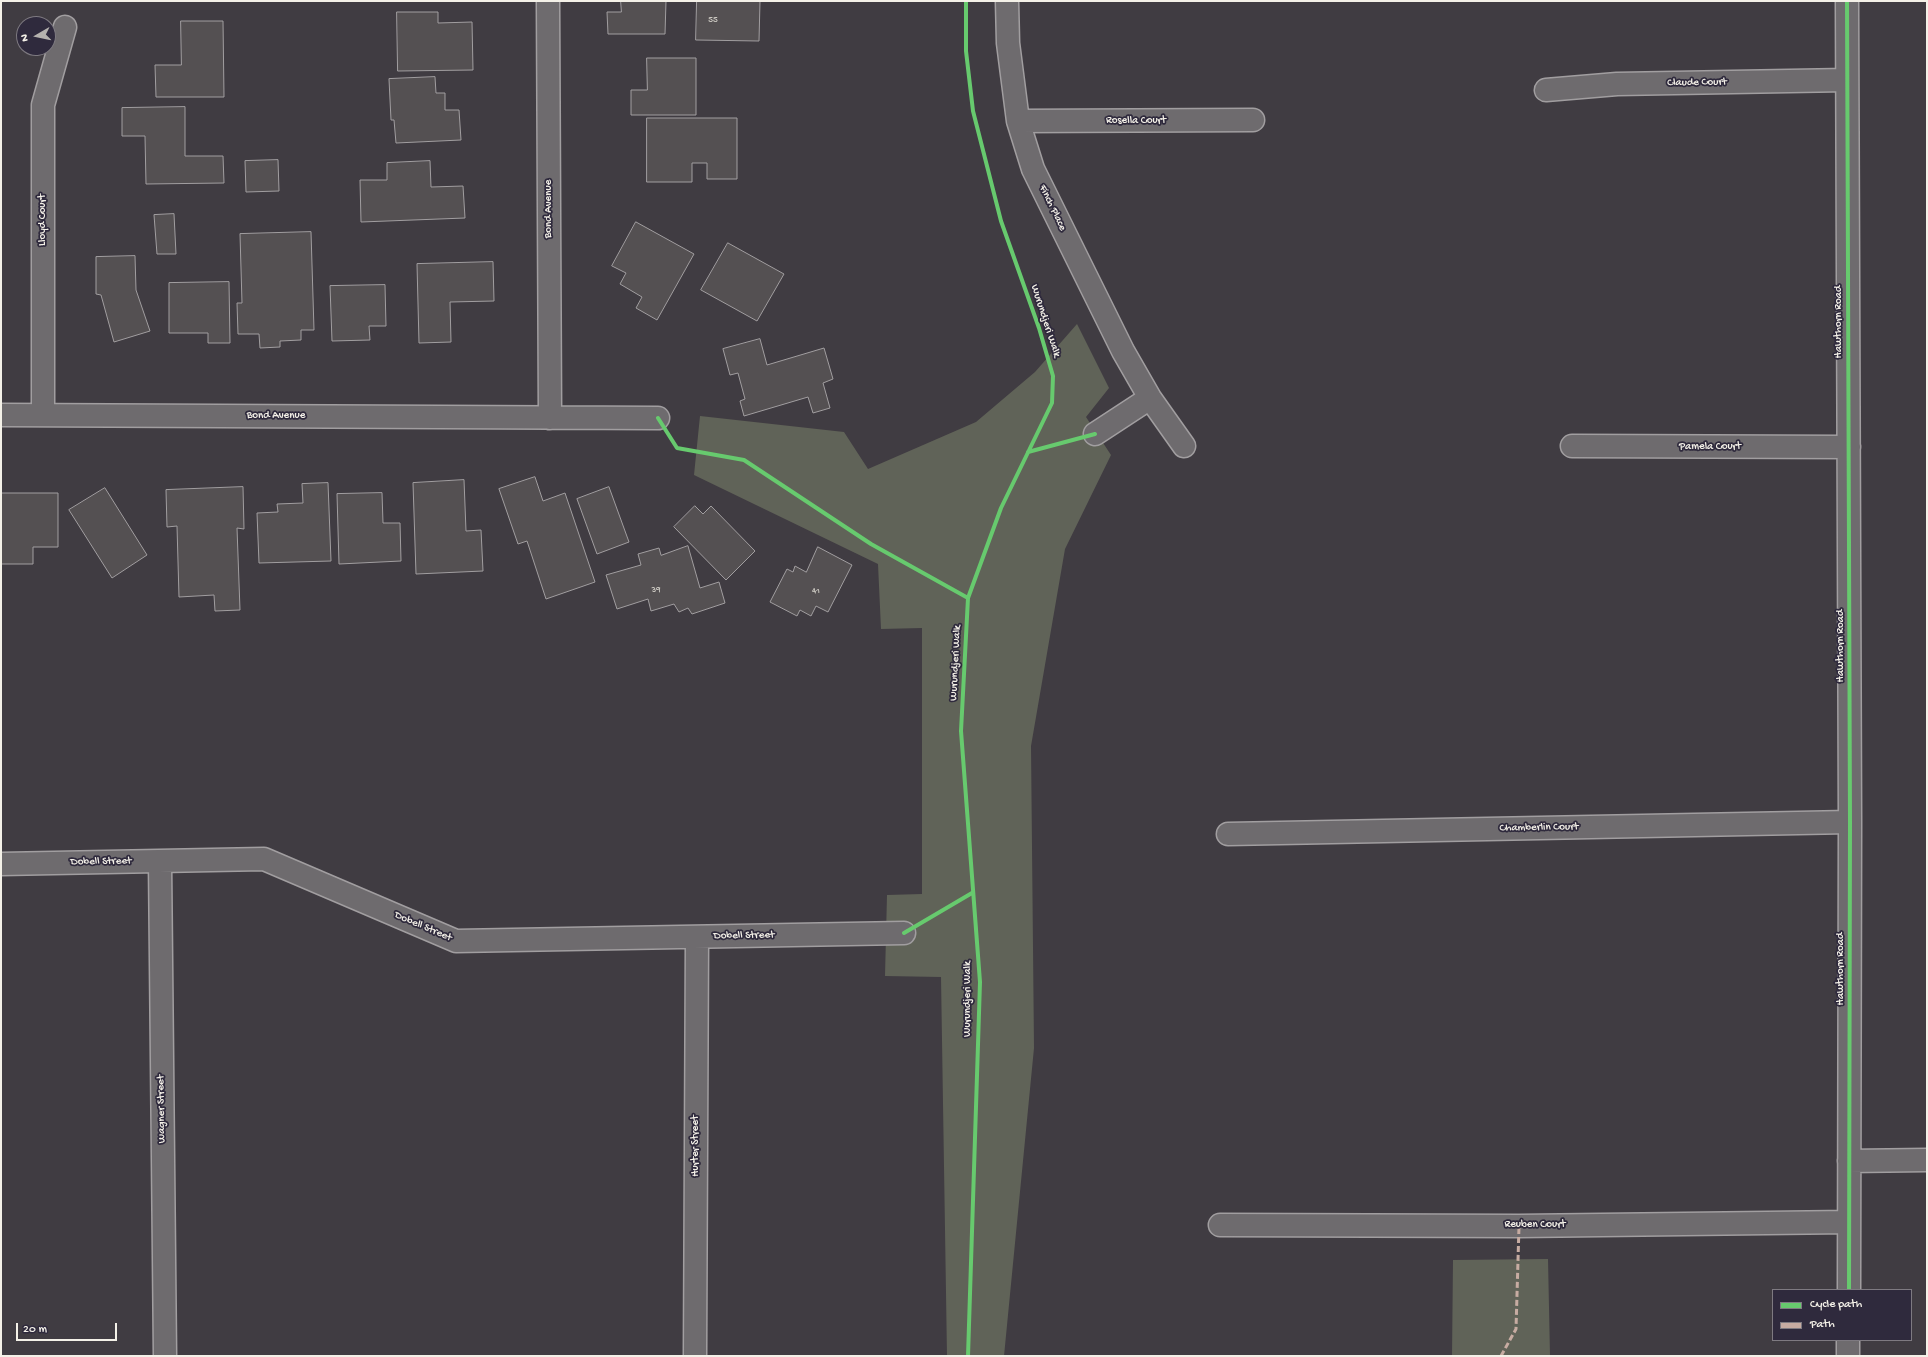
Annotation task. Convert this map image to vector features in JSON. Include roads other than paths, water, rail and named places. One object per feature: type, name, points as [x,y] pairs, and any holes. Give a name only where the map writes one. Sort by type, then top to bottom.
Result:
[{"type":"street","name":"Bond Avenue","points":[[548,1],[550,418]]},
{"type":"street","name":"Finch Place","points":[[1008,1],[1008,43],[1018,121],[1033,169],[1123,351],[1150,398],[1184,446]]},
{"type":"street","name":"Hawthorn Road","points":[[1846,1],[1850,822],[1849,1289]]},
{"type":"street","name":"Lloyd Court","points":[[43,415],[43,105],[65,27]]},
{"type":"street","name":"Claude Court","points":[[1546,90],[1617,84],[1847,80]]},
{"type":"street","name":"Rosella Court","points":[[1018,121],[1253,120]]},
{"type":"street","points":[[1095,434],[1150,398]]},
{"type":"street","name":"Bond Avenue","points":[[1,415],[658,418]]},
{"type":"street","name":"Pamela Court","points":[[1572,446],[1849,447]]},
{"type":"street","name":"Chamberlin Court","points":[[1228,834],[1850,822]]},
{"type":"street","name":"Dobell Street","points":[[1,864],[264,859],[456,941],[904,933]]},
{"type":"street","name":"Wagner Street","points":[[160,862],[164,1356]]},
{"type":"street","name":"Hurter Street","points":[[695,1356],[697,937]]},
{"type":"street","points":[[1849,1161],[1927,1160]]},
{"type":"street","name":"Reuben Court","points":[[1220,1225],[1527,1226],[1849,1222]]},
{"type":"street","points":[[1848,1341],[1848,1356]]}]
